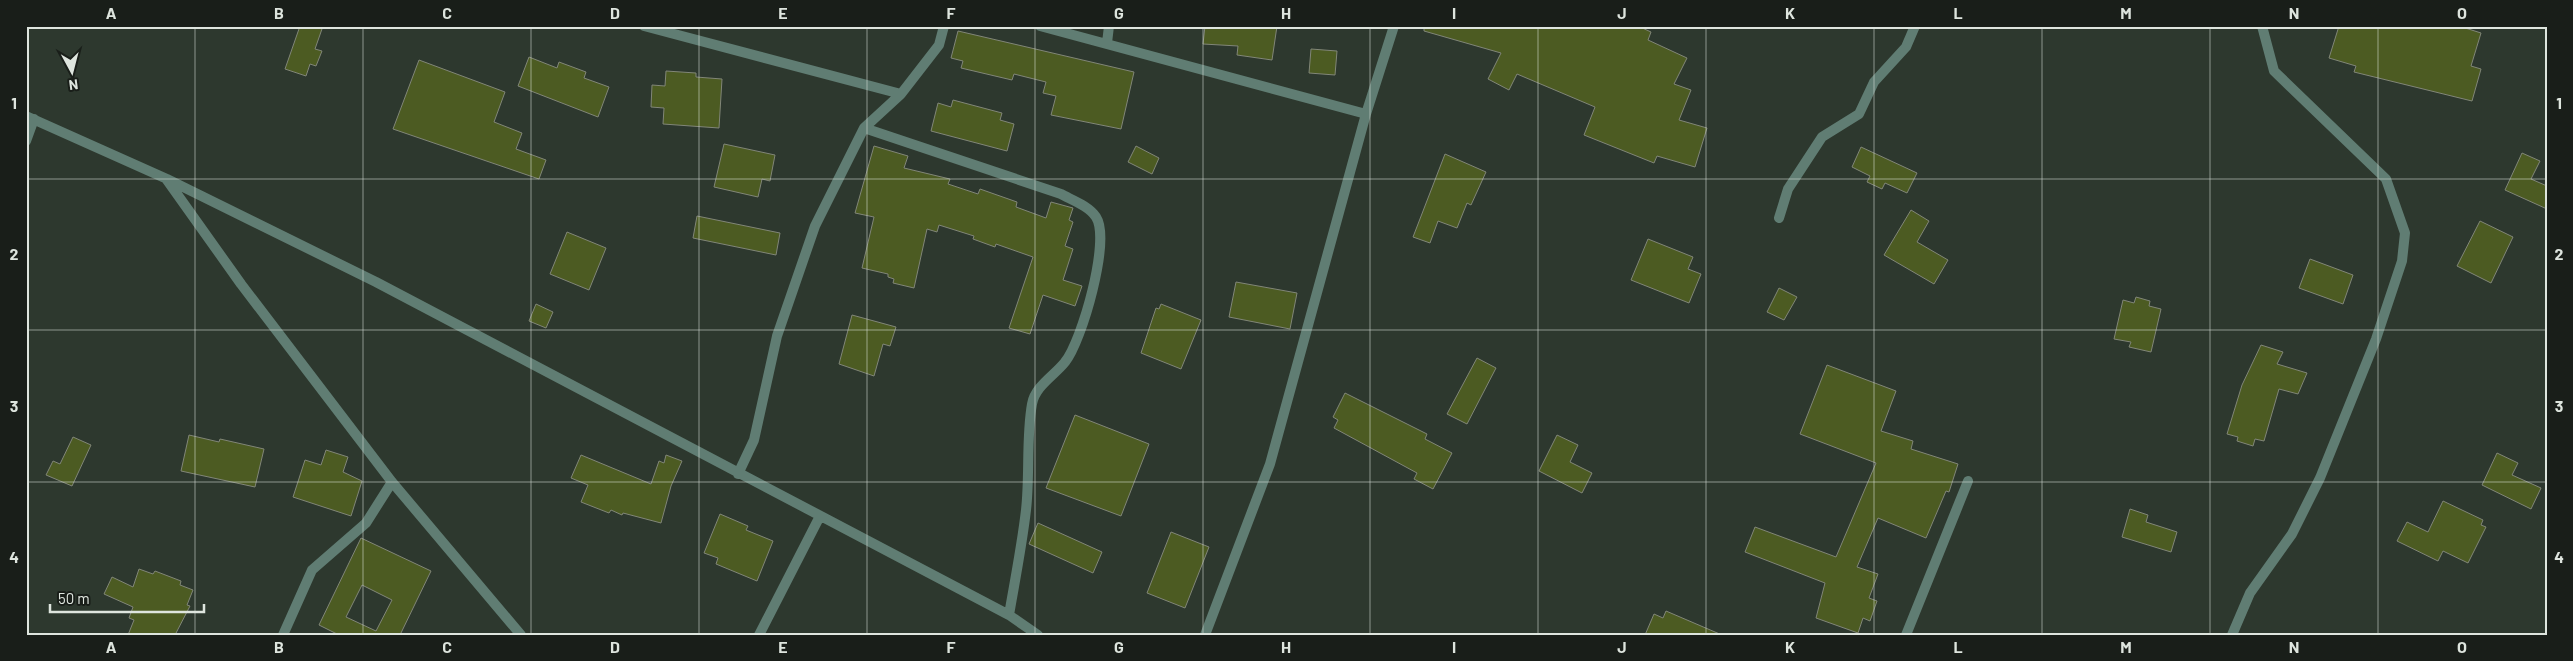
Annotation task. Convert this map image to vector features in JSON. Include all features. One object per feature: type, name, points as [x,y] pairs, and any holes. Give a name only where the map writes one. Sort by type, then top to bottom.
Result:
[{"type":"street","points":[[644,26],[901,94]]},
{"type":"street","points":[[738,474],[754,440],[777,336],[815,226],[864,128],[901,94],[939,45],[944,26]]},
{"type":"street","points":[[1040,26],[1366,114]]},
{"type":"street","points":[[1107,43],[1109,26]]},
{"type":"street","points":[[1205,635],[1270,464],[1366,114],[1394,26]]},
{"type":"street","points":[[1779,218],[1788,189],[1822,137],[1860,114],[1874,82],[1906,47],[1915,26]]},
{"type":"street","points":[[2232,635],[2250,593],[2292,534],[2320,478],[2376,339],[2402,261],[2405,233],[2386,179],[2274,71],[2262,26]]},
{"type":"street","points":[[26,141],[30,118],[167,180],[376,282],[1010,616],[1038,635]]},
{"type":"street","points":[[864,128],[1062,194],[1082,205],[1096,217],[1100,233],[1090,304],[1080,337],[1065,362],[1042,386],[1032,402],[1026,509],[1010,616]]},
{"type":"street","points":[[167,180],[241,284],[392,482],[521,635]]},
{"type":"street","points":[[1906,635],[1968,481]]},
{"type":"street","points":[[283,635],[312,570],[366,523],[392,482]]},
{"type":"street","points":[[760,635],[820,516]]},
{"type":"building","points":[[300,26],[323,26],[315,49],[322,51],[316,66],[310,64],[306,76],[285,69]]},
{"type":"building","points":[[1205,26],[1277,26],[1272,60],[1237,55],[1238,46],[1203,44]]},
{"type":"building","points":[[1424,26],[1638,26],[1651,32],[1648,40],[1687,58],[1674,84],[1691,90],[1679,120],[1707,128],[1695,167],[1657,156],[1654,163],[1584,135],[1595,107],[1517,74],[1509,90],[1488,79],[1501,53],[1424,31]]},
{"type":"building","points":[[2339,26],[2459,26],[2481,33],[2471,66],[2481,69],[2472,101],[2354,72],[2356,66],[2329,58]]},
{"type":"building","points":[[958,31],[1134,72],[1121,129],[1051,115],[1056,96],[1043,93],[1046,82],[1014,74],[1012,80],[961,68],[963,61],[951,58]]},
{"type":"building","points":[[1311,49],[1337,51],[1335,75],[1309,73]]},
{"type":"building","points":[[529,57],[557,68],[559,62],[586,72],[584,78],[609,87],[598,117],[518,86]]},
{"type":"building","points":[[419,60],[505,92],[494,122],[522,133],[516,149],[546,160],[539,179],[393,129]]},
{"type":"building","points":[[666,71],[696,73],[696,77],[722,79],[719,128],[663,124],[664,108],[651,107],[652,85],[665,86]]},
{"type":"building","points":[[953,100],[1002,113],[1000,120],[1014,124],[1007,151],[931,131],[938,103],[951,107]]},
{"type":"building","points":[[724,144],[775,155],[770,181],[762,179],[758,197],[714,187]]},
{"type":"building","points":[[874,146],[908,156],[904,168],[950,179],[948,184],[978,194],[980,189],[1017,202],[1016,207],[1046,218],[1051,202],[1073,208],[1069,220],[1073,222],[1065,246],[1073,249],[1063,280],[1082,286],[1075,306],[1043,295],[1030,334],[1009,328],[1033,257],[996,244],[995,247],[973,239],[974,236],[939,225],[937,232],[927,229],[914,288],[893,283],[894,279],[888,277],[888,274],[862,268],[874,217],[855,213]]},
{"type":"building","points":[[1136,146],[1159,158],[1152,174],[1128,162]]},
{"type":"building","points":[[1861,147],[1917,173],[1907,193],[1885,183],[1882,189],[1867,182],[1870,176],[1852,167]]},
{"type":"building","points":[[2522,153],[2540,161],[2531,179],[2547,186],[2547,209],[2505,190]]},
{"type":"building","points":[[1445,154],[1486,172],[1471,205],[1467,203],[1457,228],[1438,221],[1430,243],[1413,237]]},
{"type":"building","points":[[1911,210],[1929,221],[1917,242],[1948,260],[1934,284],[1884,255]]},
{"type":"building","points":[[697,216],[780,233],[776,255],[693,238]]},
{"type":"building","points":[[2480,221],[2513,237],[2491,283],[2457,266]]},
{"type":"building","points":[[567,232],[606,248],[589,290],[550,274]]},
{"type":"building","points":[[1648,239],[1693,257],[1688,269],[1701,274],[1689,303],[1631,280]]},
{"type":"building","points":[[2310,259],[2353,275],[2343,304],[2299,288]]},
{"type":"building","points":[[1236,282],[1297,293],[1290,329],[1229,317]]},
{"type":"building","points":[[1779,288],[1797,297],[1784,320],[1767,312]]},
{"type":"building","points":[[2136,297],[2150,301],[2149,306],[2161,309],[2151,352],[2129,347],[2131,342],[2114,339],[2123,300],[2134,303]]},
{"type":"building","points":[[536,304],[553,312],[546,328],[529,321]]},
{"type":"building","points":[[1161,304],[1201,320],[1181,369],[1141,353],[1156,308],[1159,309]]},
{"type":"building","points":[[852,315],[896,327],[890,346],[883,344],[874,376],[839,364]]},
{"type":"building","points":[[2261,345],[2283,352],[2277,364],[2307,373],[2298,394],[2279,389],[2264,441],[2255,439],[2253,446],[2237,441],[2238,437],[2227,434],[2242,385]]},
{"type":"building","points":[[1477,358],[1496,368],[1467,424],[1447,414]]},
{"type":"building","points":[[1827,365],[1896,391],[1881,431],[1913,441],[1911,449],[1958,464],[1949,492],[1946,491],[1926,538],[1878,518],[1857,567],[1878,574],[1869,598],[1877,601],[1870,621],[1863,618],[1858,633],[1816,618],[1825,583],[1745,552],[1755,527],[1836,557],[1876,463],[1800,434]]},
{"type":"building","points":[[1345,393],[1427,434],[1425,439],[1452,453],[1433,489],[1414,479],[1417,473],[1334,428],[1338,420],[1333,417]]},
{"type":"building","points":[[1075,415],[1149,444],[1121,516],[1046,488]]},
{"type":"building","points":[[189,435],[219,442],[220,439],[264,449],[255,487],[181,471]]},
{"type":"building","points":[[1557,435],[1578,445],[1570,462],[1592,473],[1582,493],[1539,471]]},
{"type":"building","points":[[73,437],[91,445],[72,486],[46,475],[53,461],[60,464]]},
{"type":"building","points":[[326,450],[348,457],[343,472],[362,481],[351,516],[293,497],[305,460],[321,465]]},
{"type":"building","points":[[2497,453],[2518,463],[2512,475],[2541,488],[2531,509],[2482,485]]},
{"type":"building","points":[[581,455],[651,484],[659,461],[664,463],[666,455],[682,461],[671,486],[661,523],[623,513],[622,515],[611,510],[609,513],[581,502],[588,485],[571,478]]},
{"type":"building","points":[[2443,501],[2483,520],[2481,525],[2486,527],[2468,563],[2443,551],[2438,561],[2397,541],[2407,522],[2428,532]]},
{"type":"building","points":[[2130,509],[2148,515],[2146,522],[2177,532],[2171,552],[2122,537]]},
{"type":"building","points":[[720,514],[748,526],[746,530],[773,541],[757,581],[716,564],[718,558],[704,553]]},
{"type":"building","points":[[1038,523],[1102,552],[1093,573],[1029,544]]},
{"type":"building","points":[[1171,532],[1209,547],[1185,608],[1147,593]]},
{"type":"building","points":[[361,538],[431,571],[400,635],[339,635],[319,625]],"holes":[[[362,585],[392,600],[376,631],[346,617]]]},
{"type":"building","points":[[139,569],[153,574],[155,571],[181,581],[180,585],[193,590],[187,605],[190,606],[175,635],[128,635],[134,620],[129,618],[133,607],[104,594],[112,577],[133,587]]},
{"type":"building","points":[[1666,611],[1722,635],[1645,635],[1654,614],[1663,618]]}]
